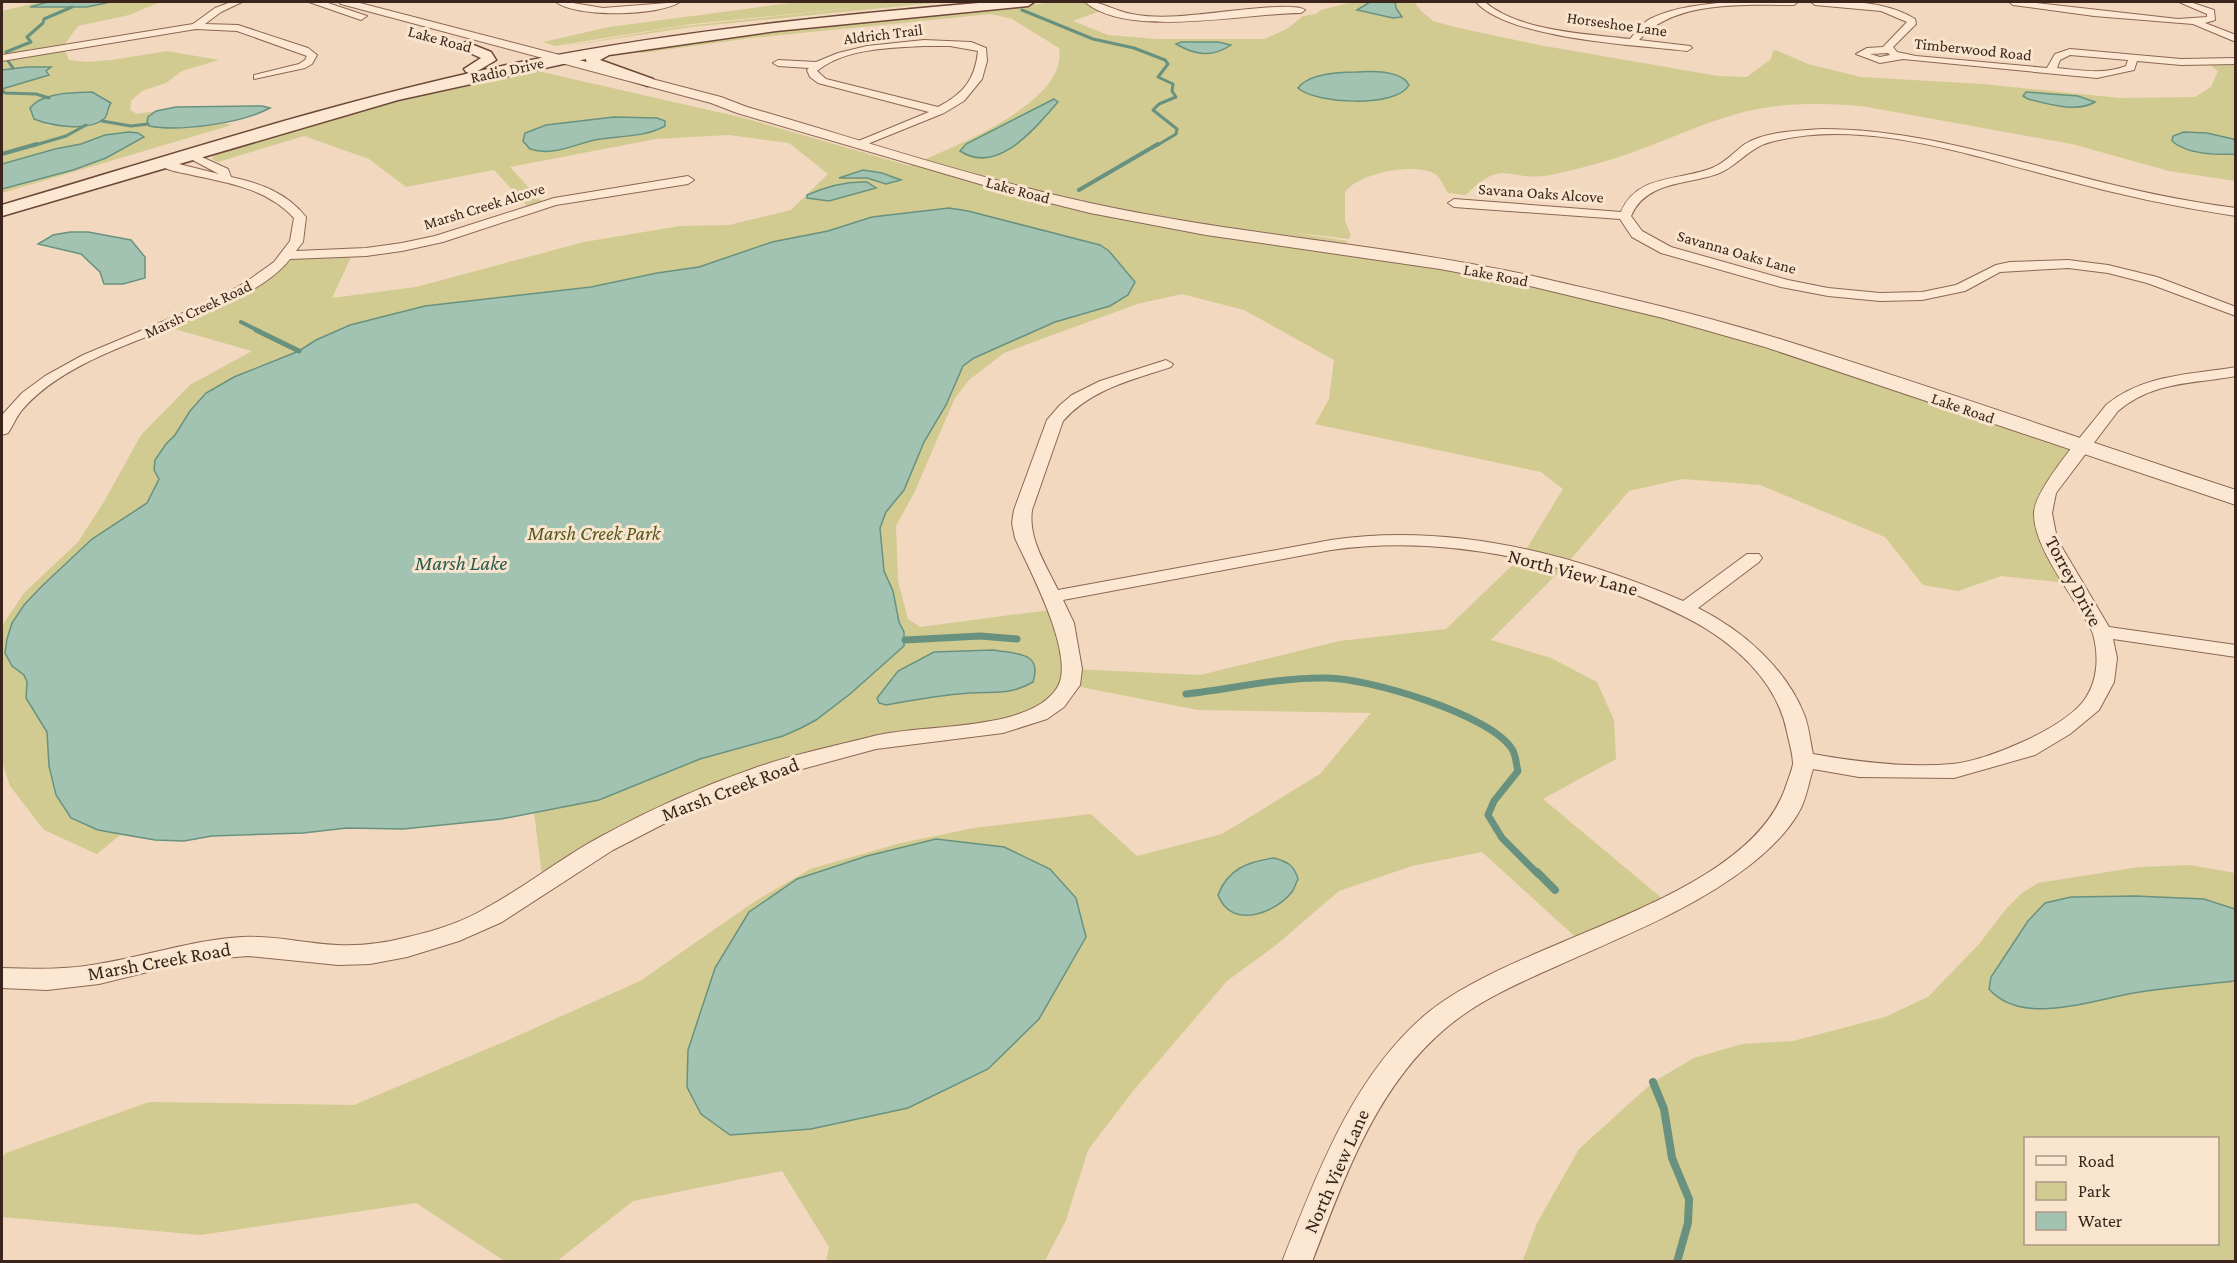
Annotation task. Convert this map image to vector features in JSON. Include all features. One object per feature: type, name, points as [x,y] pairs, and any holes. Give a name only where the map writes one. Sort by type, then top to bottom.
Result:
[{"type":"main road","name":"Radio Drive","points":[[2,211],[394,97],[538,59],[737,24],[968,2]]},
{"type":"main road","name":"Radio Drive","points":[[2,201],[284,117],[517,59],[561,59],[621,48],[771,27],[1028,2]]},
{"type":"main road","points":[[466,46],[486,55],[489,60],[471,69]]},
{"type":"main road","points":[[621,48],[597,55],[591,61],[648,82]]},
{"type":"street","points":[[196,26],[218,10],[238,2]]},
{"type":"street","name":"Lake Road","points":[[315,2],[517,59]]},
{"type":"street","name":"Lake Road","points":[[345,2],[704,105],[742,111],[1020,191],[1090,208],[1206,230],[1440,264],[1608,299],[1772,344],[2235,498]]},
{"type":"street","points":[[560,2],[574,7],[612,11],[676,2]]},
{"type":"street","points":[[1089,2],[1109,12],[1156,18],[1273,9],[1301,10]]},
{"type":"street","name":"Horseshoe Lane","points":[[1480,2],[1489,12],[1521,24],[1687,48]]},
{"type":"street","points":[[1634,41],[1650,22],[1684,9],[1732,3],[1794,2]]},
{"type":"street","name":"Timberwood Road","points":[[1815,2],[1888,11],[1910,19],[1911,24],[1889,44],[1889,50],[1904,56],[2051,72],[2111,74],[2130,68],[2133,58]]},
{"type":"street","points":[[2013,2],[2089,13],[2195,21],[2207,20],[2213,15],[2204,9],[2183,2]]},
{"type":"street","points":[[2195,21],[2235,39]]},
{"type":"street","points":[[2,58],[196,26],[238,28],[305,50],[312,55],[309,62],[302,66],[258,76]]},
{"type":"street","name":"Aldrich Trail","points":[[815,65],[834,55],[861,50],[946,42],[970,43],[981,48],[983,52],[975,86],[964,97],[940,111],[860,144]]},
{"type":"street","points":[[1889,50],[1870,50],[1861,54],[1880,60],[1904,56]]},
{"type":"street","name":"Timberwood Road","points":[[2051,72],[2052,63],[2057,56],[2063,53],[2094,53],[2181,62],[2235,61]]},
{"type":"street","name":"Lake Road","points":[[561,59],[716,100],[742,111]]},
{"type":"street","points":[[778,63],[815,65],[812,70],[813,74],[822,81],[940,111]]},
{"type":"street","points":[[1625,216],[1631,200],[1639,193],[1672,181],[1711,173],[1762,140],[1787,135],[1837,131],[1903,137],[1938,144],[2104,188],[2235,212]]},
{"type":"street","name":"Marsh Creek Road","points":[[191,155],[224,171],[225,177]]},
{"type":"street","name":"Marsh Creek Road","points":[[2,430],[16,408],[35,390],[61,372],[89,357],[195,314],[243,291],[277,267],[296,246],[301,227],[300,217],[293,208],[272,195],[225,177],[194,173],[163,163]]},
{"type":"street","name":"Marsh Creek Alcove","points":[[289,255],[360,252],[402,247],[438,239],[554,202],[688,180]]},
{"type":"street","name":"Savana Oaks Alcove","points":[[1454,203],[1625,216]]},
{"type":"street","name":"Savanna Oaks Lane","points":[[1625,216],[1637,234],[1666,250],[1786,284],[1828,292],[1880,297],[1922,296],[1960,288],[1985,274],[2010,266],[2068,264],[2108,269],[2152,280],[2235,312]]},
{"type":"street","name":"Marsh Creek Road","points":[[2,978],[47,980],[99,974],[168,957],[211,949],[248,946],[312,954],[370,954],[407,947],[450,934],[493,916],[605,844],[710,792],[762,773],[876,742],[1003,726],[1040,714],[1057,702],[1070,685],[1072,669],[1064,623],[1024,538],[1021,523],[1023,510],[1056,420],[1068,405],[1086,392],[1166,364]]},
{"type":"street","name":"Torrey Drive","points":[[1805,760],[1860,770],[1954,771],[2027,750],[2063,729],[2091,705],[2104,682],[2107,658],[2102,632],[2048,539],[2043,513],[2048,493],[2112,408],[2130,394],[2164,382],[2235,371]]},
{"type":"street","name":"North View Lane","points":[[1051,597],[1346,543],[1405,540],[1472,547],[1577,569],[1623,583],[1685,609],[1744,646],[1768,670],[1787,698],[1801,730],[1805,760],[1797,791],[1783,820],[1750,852],[1720,876],[1676,902],[1534,964],[1489,987],[1436,1021],[1394,1064],[1366,1103],[1343,1149],[1297,1262]]},
{"type":"street","points":[[1685,609],[1753,558]]},
{"type":"street","points":[[2102,632],[2235,651]]},
{"type":"green space","points":[[39,2],[160,2],[129,15],[78,26],[64,45],[2,55],[2,11]]},
{"type":"green space","points":[[797,2],[943,2],[691,27],[560,47],[677,27],[861,7],[692,24],[555,46],[543,42],[609,27]]},
{"type":"green space","name":"Marsh Creek Park","points":[[1060,2],[1082,2],[1100,11],[1073,21],[1108,35],[1156,39],[1264,39],[1287,29],[1303,16],[1352,2],[1414,2],[1433,21],[1459,28],[1539,45],[1718,76],[1747,77],[1771,59],[1773,51],[1776,50],[1808,64],[1861,77],[1983,84],[2120,98],[2195,97],[2211,87],[2218,71],[2210,65],[2235,64],[2235,181],[2169,171],[2072,144],[1867,107],[1801,104],[1763,108],[1729,116],[1623,156],[1560,173],[1536,177],[1498,174],[1479,183],[1466,195],[1448,193],[1435,174],[1426,171],[1401,169],[1387,171],[1362,179],[1345,192],[1345,221],[1351,235],[1349,239],[1289,232],[1348,241],[1346,243],[1286,235],[1281,240],[1440,264],[1530,281],[1668,314],[1772,343],[2081,448],[2055,482],[2044,506],[2046,530],[2050,541],[2075,584],[2001,576],[1958,591],[1923,585],[1885,537],[1760,485],[1682,479],[1629,491],[1565,566],[1491,640],[1551,658],[1597,682],[1614,720],[1616,759],[1543,799],[1670,905],[1582,943],[1482,852],[1412,866],[1339,891],[1276,945],[1227,981],[1133,1091],[1088,1150],[1066,1220],[1045,1261],[826,1261],[829,1247],[782,1171],[633,1201],[557,1261],[506,1262],[416,1203],[200,1235],[2,1217],[2,1157],[6,1153],[149,1102],[354,1105],[640,981],[754,902],[810,869],[901,843],[974,828],[1091,814],[1137,856],[1222,834],[1320,774],[1371,713],[1198,710],[1070,685],[1055,701],[1039,713],[1022,721],[986,729],[925,734],[873,742],[822,754],[725,787],[633,831],[543,884],[534,812],[501,819],[403,829],[347,828],[303,833],[212,836],[184,841],[120,835],[97,854],[44,830],[10,786],[2,761],[2,626],[24,593],[78,542],[105,500],[141,435],[190,385],[252,351],[164,326],[246,289],[276,268],[289,255],[353,253],[332,298],[416,287],[584,242],[680,226],[729,225],[791,210],[828,174],[789,143],[729,135],[656,139],[510,167],[542,202],[527,206],[494,170],[406,187],[369,159],[304,136],[218,162],[212,159],[215,154],[373,106],[533,70],[744,118],[910,166],[977,136],[1027,105],[1045,88],[1057,68],[1059,48],[1012,19],[991,14],[751,38],[643,53],[634,51],[771,31],[1000,8],[781,29],[633,51],[630,49],[776,29]],"holes":[[[1182,294],[1244,310],[1334,360],[1329,399],[1315,424],[1541,472],[1563,489],[1522,556],[1446,629],[1339,641],[1200,675],[1073,669],[1069,641],[1057,609],[920,627],[908,619],[898,581],[896,526],[915,491],[955,398],[969,380],[1004,353],[1137,304]]]},
{"type":"green space","points":[[937,7],[704,33],[775,21]]},
{"type":"green space","points":[[65,51],[69,60],[87,62],[167,51],[219,60],[182,71],[166,83],[142,91],[131,101],[130,110],[137,114],[156,111],[148,117],[160,128],[208,124],[232,125],[2,193],[2,89],[48,75],[43,67],[2,70],[2,61]],"holes":[[[108,106],[107,117],[102,121],[50,126],[34,119],[34,114]]]},
{"type":"green space","points":[[2190,865],[2235,873],[2235,1261],[1522,1262],[1537,1223],[1579,1149],[1653,1082],[1694,1058],[1742,1044],[1793,1041],[1885,1017],[1928,997],[1980,943],[2006,909],[2022,893],[2038,883],[2139,867]]},
{"type":"water","points":[[48,2],[110,2],[87,7],[30,7]]},
{"type":"water","points":[[1370,2],[1395,2],[1402,17],[1393,18],[1357,10]]},
{"type":"water","points":[[1218,42],[1231,45],[1217,52],[1204,54],[1190,51],[1176,44]]},
{"type":"water","points":[[51,67],[46,71],[49,75],[2,89],[2,70]]},
{"type":"water","points":[[1378,72],[1400,76],[1409,85],[1401,92],[1389,97],[1355,101],[1321,98],[1298,88],[1317,76],[1333,73]]},
{"type":"water","points":[[92,92],[111,103],[104,119],[97,123],[79,127],[41,122],[34,119],[30,108],[50,96]]},
{"type":"water","points":[[2026,92],[2078,96],[2095,102],[2080,107],[2062,106],[2028,99],[2023,96]]},
{"type":"water","points":[[1054,99],[1058,102],[1039,124],[1002,153],[988,157],[974,157],[960,151],[966,144]]},
{"type":"water","points":[[262,106],[270,108],[244,118],[211,125],[162,128],[149,126],[147,122],[148,117],[156,111],[176,107]]},
{"type":"water","points":[[614,117],[657,118],[665,121],[665,126],[641,134],[600,139],[565,149],[548,151],[530,149],[523,141],[525,133],[546,125]]},
{"type":"water","points":[[2184,132],[2207,133],[2233,139],[2235,154],[2194,152],[2172,141],[2173,136]]},
{"type":"water","points":[[138,133],[144,137],[106,158],[73,170],[2,189],[2,164],[81,144],[105,135]]},
{"type":"water","points":[[863,170],[882,173],[901,180],[886,184],[867,178],[839,178]]},
{"type":"water","points":[[852,182],[867,182],[876,188],[829,201],[807,198],[807,195],[829,187]]},
{"type":"water","name":"Marsh Lake","points":[[949,208],[1100,245],[1109,251],[1135,282],[1128,295],[1110,306],[1055,322],[974,358],[963,366],[946,405],[924,442],[904,490],[886,512],[880,528],[884,571],[893,591],[899,622],[904,632],[904,646],[850,694],[816,720],[783,736],[700,759],[599,800],[501,819],[403,829],[347,828],[303,833],[212,836],[184,841],[155,840],[98,830],[71,818],[56,795],[49,766],[47,732],[26,698],[27,682],[24,675],[12,666],[5,653],[12,623],[24,605],[42,586],[92,539],[147,503],[159,479],[154,470],[155,460],[190,411],[206,393],[234,377],[299,351],[316,340],[350,325],[425,306],[591,287],[699,267],[772,242],[828,231],[872,217]]},
{"type":"water","points":[[88,232],[131,240],[145,257],[145,278],[123,284],[104,284],[100,272],[81,254],[38,244],[53,235]]},
{"type":"water","points":[[993,650],[1018,654],[1031,659],[1035,672],[1033,682],[1009,691],[948,695],[886,705],[879,703],[877,698],[898,671],[934,652]]},
{"type":"water","points":[[936,839],[1004,847],[1050,869],[1076,898],[1086,937],[1039,1019],[988,1069],[908,1108],[811,1129],[730,1135],[701,1114],[687,1087],[688,1050],[715,968],[749,912],[797,879],[867,856]]},
{"type":"water","points":[[1274,858],[1290,865],[1295,870],[1298,879],[1292,892],[1284,900],[1264,912],[1253,915],[1232,912],[1224,906],[1218,895],[1233,873],[1255,862]]},
{"type":"water","points":[[2135,896],[2204,899],[2235,909],[2235,981],[2147,991],[2079,1005],[2039,1009],[2020,1007],[2003,1000],[1989,989],[1991,977],[2028,921],[2045,903],[2071,897]]},
{"type":"waterway","points":[[6,52],[31,42],[27,37],[43,23],[44,19],[72,7]]},
{"type":"waterway","points":[[1022,10],[1093,39],[1134,48],[1165,60],[1168,64],[1158,77],[1173,84],[1172,91],[1176,97],[1159,104],[1153,110],[1177,129],[1176,134],[1156,146]]},
{"type":"waterway","points":[[8,61],[13,68]]},
{"type":"waterway","points":[[2,90],[5,93],[36,94],[49,98]]},
{"type":"waterway","points":[[102,121],[131,126],[148,124]]},
{"type":"waterway","points":[[32,146],[66,136],[86,125]]},
{"type":"waterway","points":[[2,154],[37,144]]},
{"type":"waterway","points":[[1079,190],[1158,144]]},
{"type":"waterway","points":[[241,322],[259,331]]},
{"type":"waterway","points":[[256,330],[299,351]]},
{"type":"waterway","points":[[905,640],[980,636],[1017,639]]},
{"type":"waterway","points":[[1186,694],[1291,679],[1327,678],[1370,684],[1397,691],[1426,700],[1479,723],[1499,736],[1512,749],[1518,771],[1494,801],[1488,815],[1502,838],[1538,874]]},
{"type":"waterway","points":[[1537,872],[1555,890]]},
{"type":"waterway","points":[[1653,1082],[1664,1109],[1672,1158],[1689,1199],[1688,1223],[1677,1262]]}]
